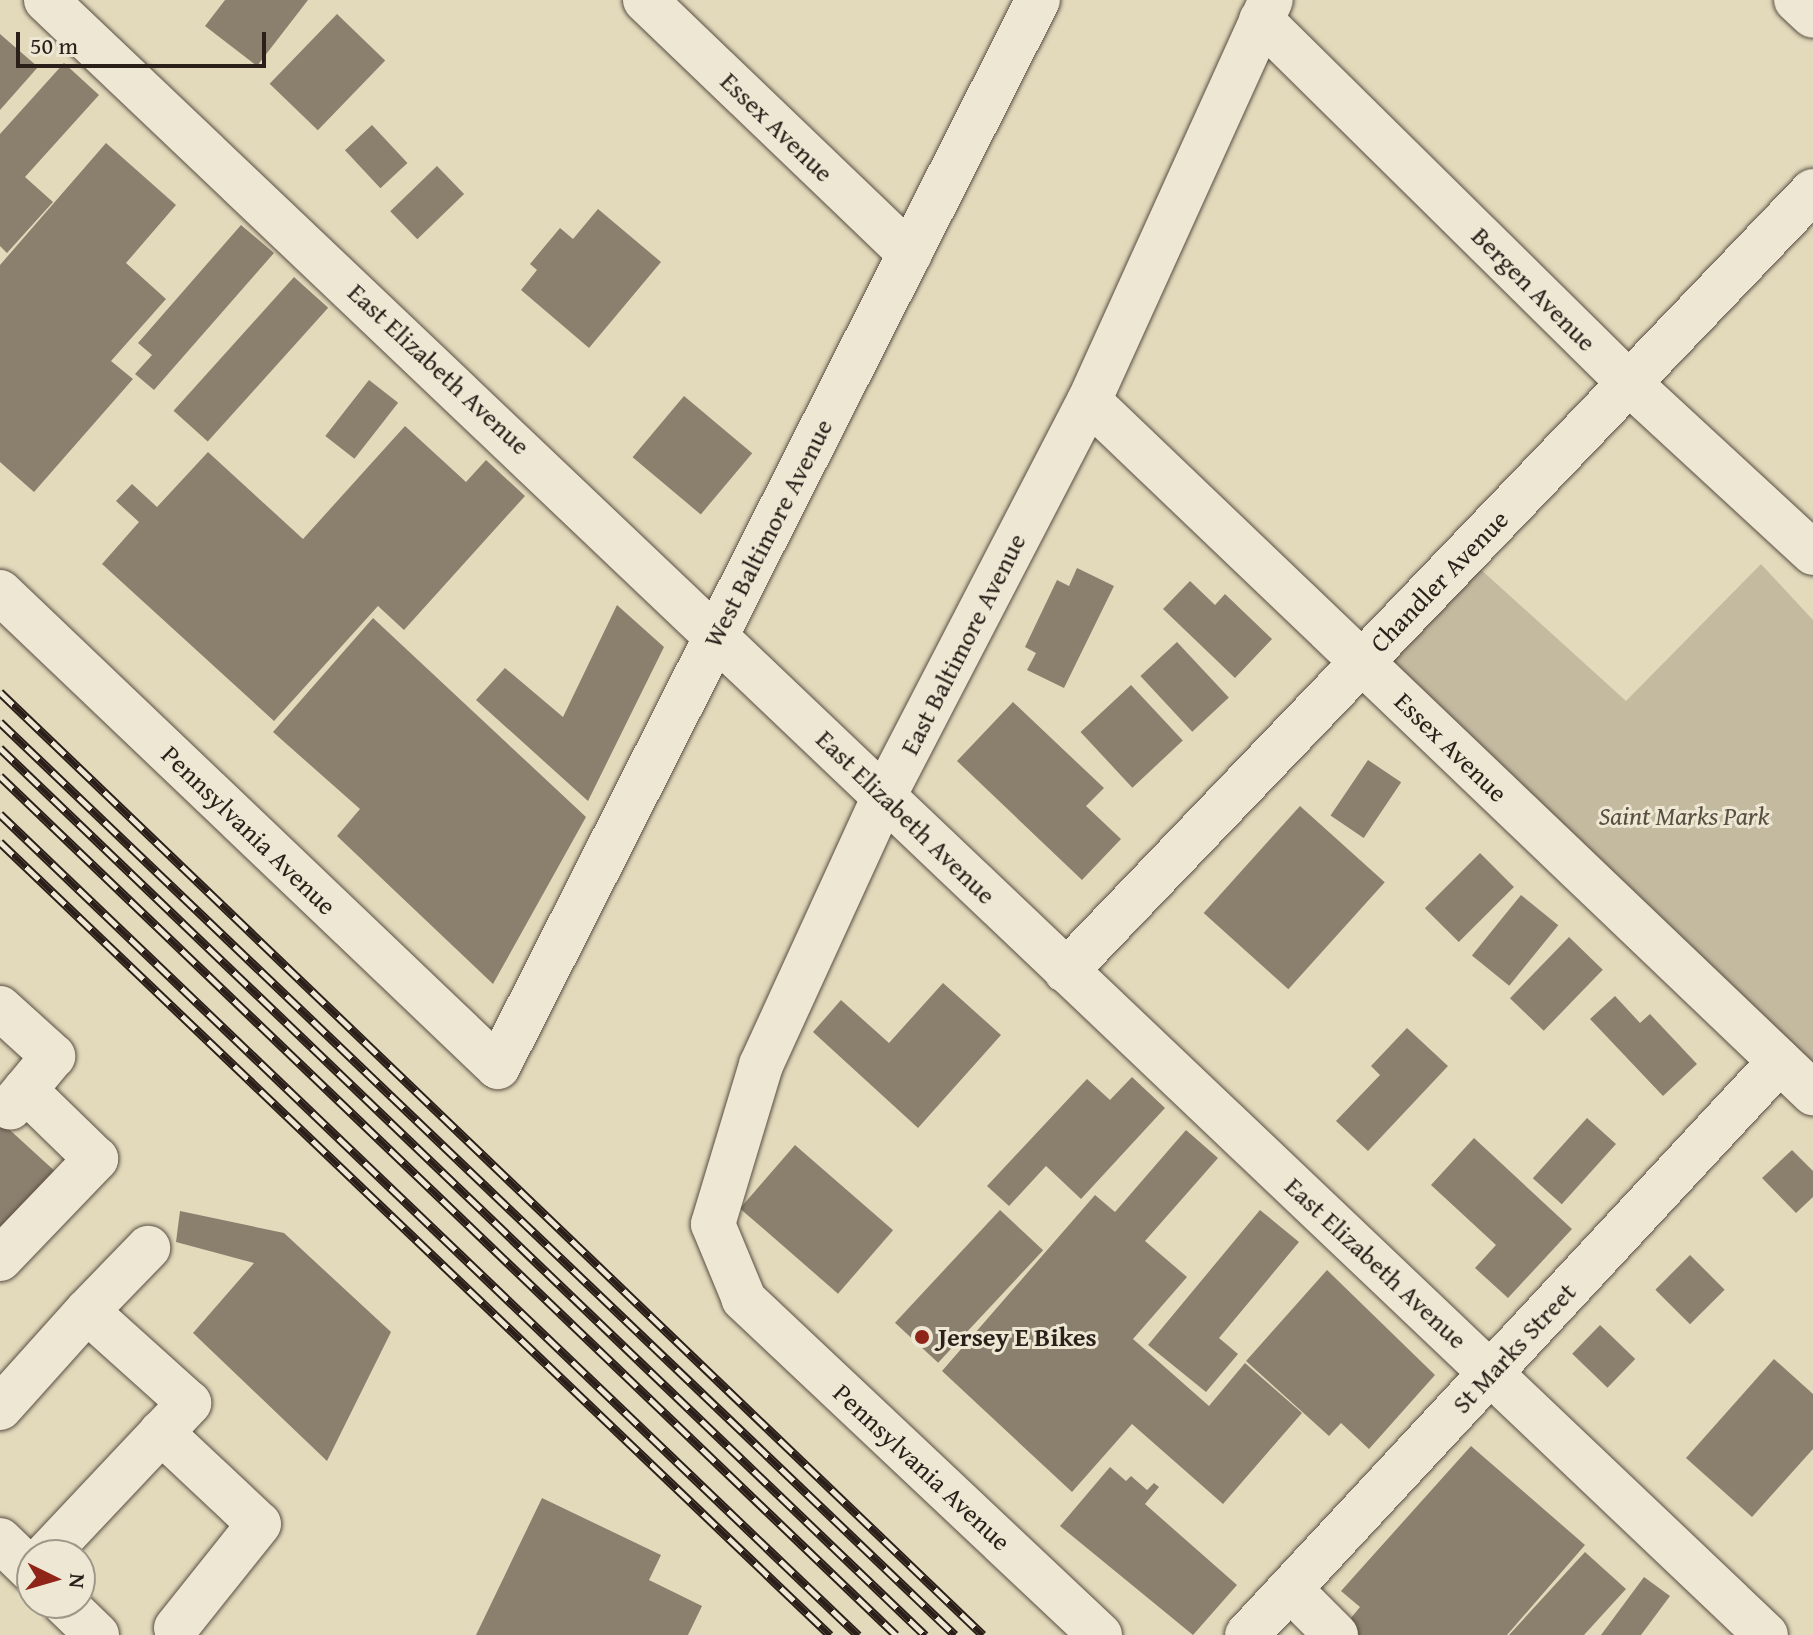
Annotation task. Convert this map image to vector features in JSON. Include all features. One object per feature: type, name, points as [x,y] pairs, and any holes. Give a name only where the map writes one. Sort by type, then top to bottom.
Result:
[{"type":"street","name":"East Elizabeth Avenue","points":[[46,0],[718,632],[883,798],[1766,1635]]},
{"type":"street","name":"Essex Avenue","points":[[645,0],[910,254]]},
{"type":"street","name":"West Baltimore Avenue","points":[[498,1067],[1038,0]]},
{"type":"street","points":[[1796,0],[1813,16]]},
{"type":"street","name":"Bergen Avenue","points":[[1266,10],[1628,382],[1813,553]]},
{"type":"street","name":"East Baltimore Avenue","points":[[744,1299],[713,1224],[720,1181],[761,1065],[883,798],[1089,401],[1266,10]]},
{"type":"street","name":"Chandler Avenue","points":[[1066,971],[1813,191]]},
{"type":"street","name":"Essex Avenue","points":[[1089,401],[1813,1093]]},
{"type":"street","name":"Pennsylvania Avenue","points":[[0,592],[498,1067]]},
{"type":"street","points":[[0,1008],[53,1056],[18,1099],[96,1159],[0,1259]]},
{"type":"street","name":"St Marks Street","points":[[1247,1635],[1780,1061]]},
{"type":"street","points":[[0,1408],[148,1248]]},
{"type":"street","name":"Pennsylvania Avenue","points":[[744,1299],[1100,1635]]},
{"type":"street","points":[[47,1539],[189,1403],[87,1311]]},
{"type":"street","points":[[161,1432],[259,1524],[176,1628]]},
{"type":"street","points":[[1290,1589],[1336,1635]]},
{"type":"green space","name":"Saint Marks Park","points":[[1466,556],[1626,701],[1761,564],[1813,620],[1813,1114],[1347,676]]},
{"type":"building","points":[[225,0],[308,0],[257,66],[205,26]]},
{"type":"building","points":[[337,14],[385,61],[318,130],[270,84]]},
{"type":"building","points":[[0,34],[38,67],[0,110]]},
{"type":"building","points":[[64,63],[99,95],[25,177],[53,202],[7,253],[0,246],[0,134]]},
{"type":"building","points":[[372,125],[407,163],[380,188],[345,150]]},
{"type":"building","points":[[106,143],[176,205],[126,263],[166,299],[111,361],[133,379],[34,492],[0,462],[0,265]]},
{"type":"building","points":[[437,166],[464,194],[417,239],[390,211]]},
{"type":"building","points":[[598,209],[661,262],[589,348],[521,290],[537,270],[530,264],[560,228],[573,239]]},
{"type":"building","points":[[241,225],[274,253],[154,390],[135,374],[152,355],[138,343]]},
{"type":"building","points":[[294,277],[328,308],[208,442],[174,411]]},
{"type":"building","points":[[369,380],[398,403],[354,459],[325,436]]},
{"type":"building","points":[[684,396],[752,453],[701,514],[633,457]]},
{"type":"building","points":[[405,426],[466,482],[486,460],[525,496],[404,630],[378,606],[274,721],[102,564],[139,522],[116,501],[132,484],[157,507],[208,452],[303,539]]},
{"type":"building","points":[[1077,568],[1114,586],[1064,688],[1027,670],[1036,653],[1025,647],[1057,580],[1069,586]]},
{"type":"building","points":[[1190,581],[1215,605],[1225,594],[1272,639],[1235,678],[1163,609]]},
{"type":"building","points":[[617,605],[664,647],[588,801],[476,700],[505,668],[563,717]]},
{"type":"building","points":[[373,618],[586,817],[493,984],[337,836],[360,809],[273,732]]},
{"type":"building","points":[[1177,642],[1229,698],[1192,732],[1140,676]]},
{"type":"building","points":[[1131,685],[1183,741],[1132,788],[1081,732]]},
{"type":"building","points":[[1013,702],[1104,788],[1086,806],[1121,839],[1082,880],[957,761]]},
{"type":"building","points":[[1368,760],[1401,782],[1364,838],[1331,816]]},
{"type":"building","points":[[1300,806],[1385,882],[1288,989],[1204,913]]},
{"type":"building","points":[[1480,853],[1514,887],[1459,942],[1425,908]]},
{"type":"building","points":[[1521,895],[1558,925],[1509,986],[1472,956]]},
{"type":"building","points":[[1569,937],[1603,970],[1544,1031],[1510,998]]},
{"type":"building","points":[[943,983],[1001,1035],[918,1128],[813,1032],[841,1000],[889,1043]]},
{"type":"building","points":[[1615,996],[1640,1023],[1650,1014],[1697,1064],[1663,1096],[1590,1019]]},
{"type":"building","points":[[1407,1028],[1448,1066],[1368,1151],[1336,1121],[1380,1075],[1371,1066]]},
{"type":"building","points":[[1132,1077],[1165,1108],[1081,1199],[1046,1166],[1009,1206],[987,1186],[1087,1079],[1110,1100]]},
{"type":"building","points":[[1587,1118],[1616,1144],[1562,1204],[1533,1178]]},
{"type":"building","points":[[0,1121],[58,1174],[0,1234]]},
{"type":"building","points":[[1186,1130],[1218,1158],[1145,1241],[1187,1277],[1133,1339],[1209,1406],[1245,1363],[1302,1413],[1223,1504],[1132,1424],[1072,1492],[942,1371],[1095,1195],[1115,1212]]},
{"type":"building","points":[[1474,1138],[1572,1229],[1508,1298],[1475,1268],[1496,1245],[1431,1185]]},
{"type":"building","points":[[795,1145],[893,1230],[838,1294],[740,1208]]},
{"type":"building","points":[[1792,1150],[1813,1171],[1813,1197],[1796,1213],[1762,1178]]},
{"type":"building","points":[[1000,1210],[1043,1250],[938,1363],[895,1323]]},
{"type":"building","points":[[1260,1210],[1299,1242],[1219,1338],[1238,1354],[1206,1392],[1148,1345]]},
{"type":"building","points":[[180,1211],[284,1233],[391,1332],[327,1461],[193,1333],[254,1263],[176,1242]]},
{"type":"building","points":[[1690,1255],[1725,1290],[1690,1324],[1655,1290]]},
{"type":"building","points":[[1327,1270],[1435,1375],[1369,1449],[1341,1423],[1329,1436],[1246,1361]]},
{"type":"building","points":[[1600,1325],[1635,1359],[1607,1388],[1572,1354]]},
{"type":"building","points":[[1774,1359],[1813,1394],[1813,1449],[1752,1517],[1686,1458]]},
{"type":"building","points":[[1471,1446],[1585,1545],[1507,1635],[1359,1635],[1346,1624],[1360,1607],[1341,1591]]},
{"type":"building","points":[[1110,1467],[1126,1481],[1131,1476],[1147,1490],[1154,1483],[1159,1487],[1145,1504],[1237,1585],[1193,1635],[1060,1526]]},
{"type":"building","points":[[542,1498],[661,1555],[649,1580],[702,1606],[688,1635],[476,1635]]},
{"type":"building","points":[[1585,1552],[1626,1589],[1584,1635],[1509,1635]]},
{"type":"building","points":[[1644,1577],[1670,1596],[1641,1635],[1601,1635]]},
{"type":"railway","points":[[0,692],[983,1635]]},
{"type":"railway","points":[[0,722],[955,1635]]},
{"type":"railway","points":[[0,748],[925,1635]]},
{"type":"railway","points":[[0,776],[896,1635]]},
{"type":"railway","points":[[0,814],[858,1635]]},
{"type":"railway","points":[[0,842],[830,1635]]},
{"type":"place","name":"Jersey E Bikes","points":[[922,1337]]}]
